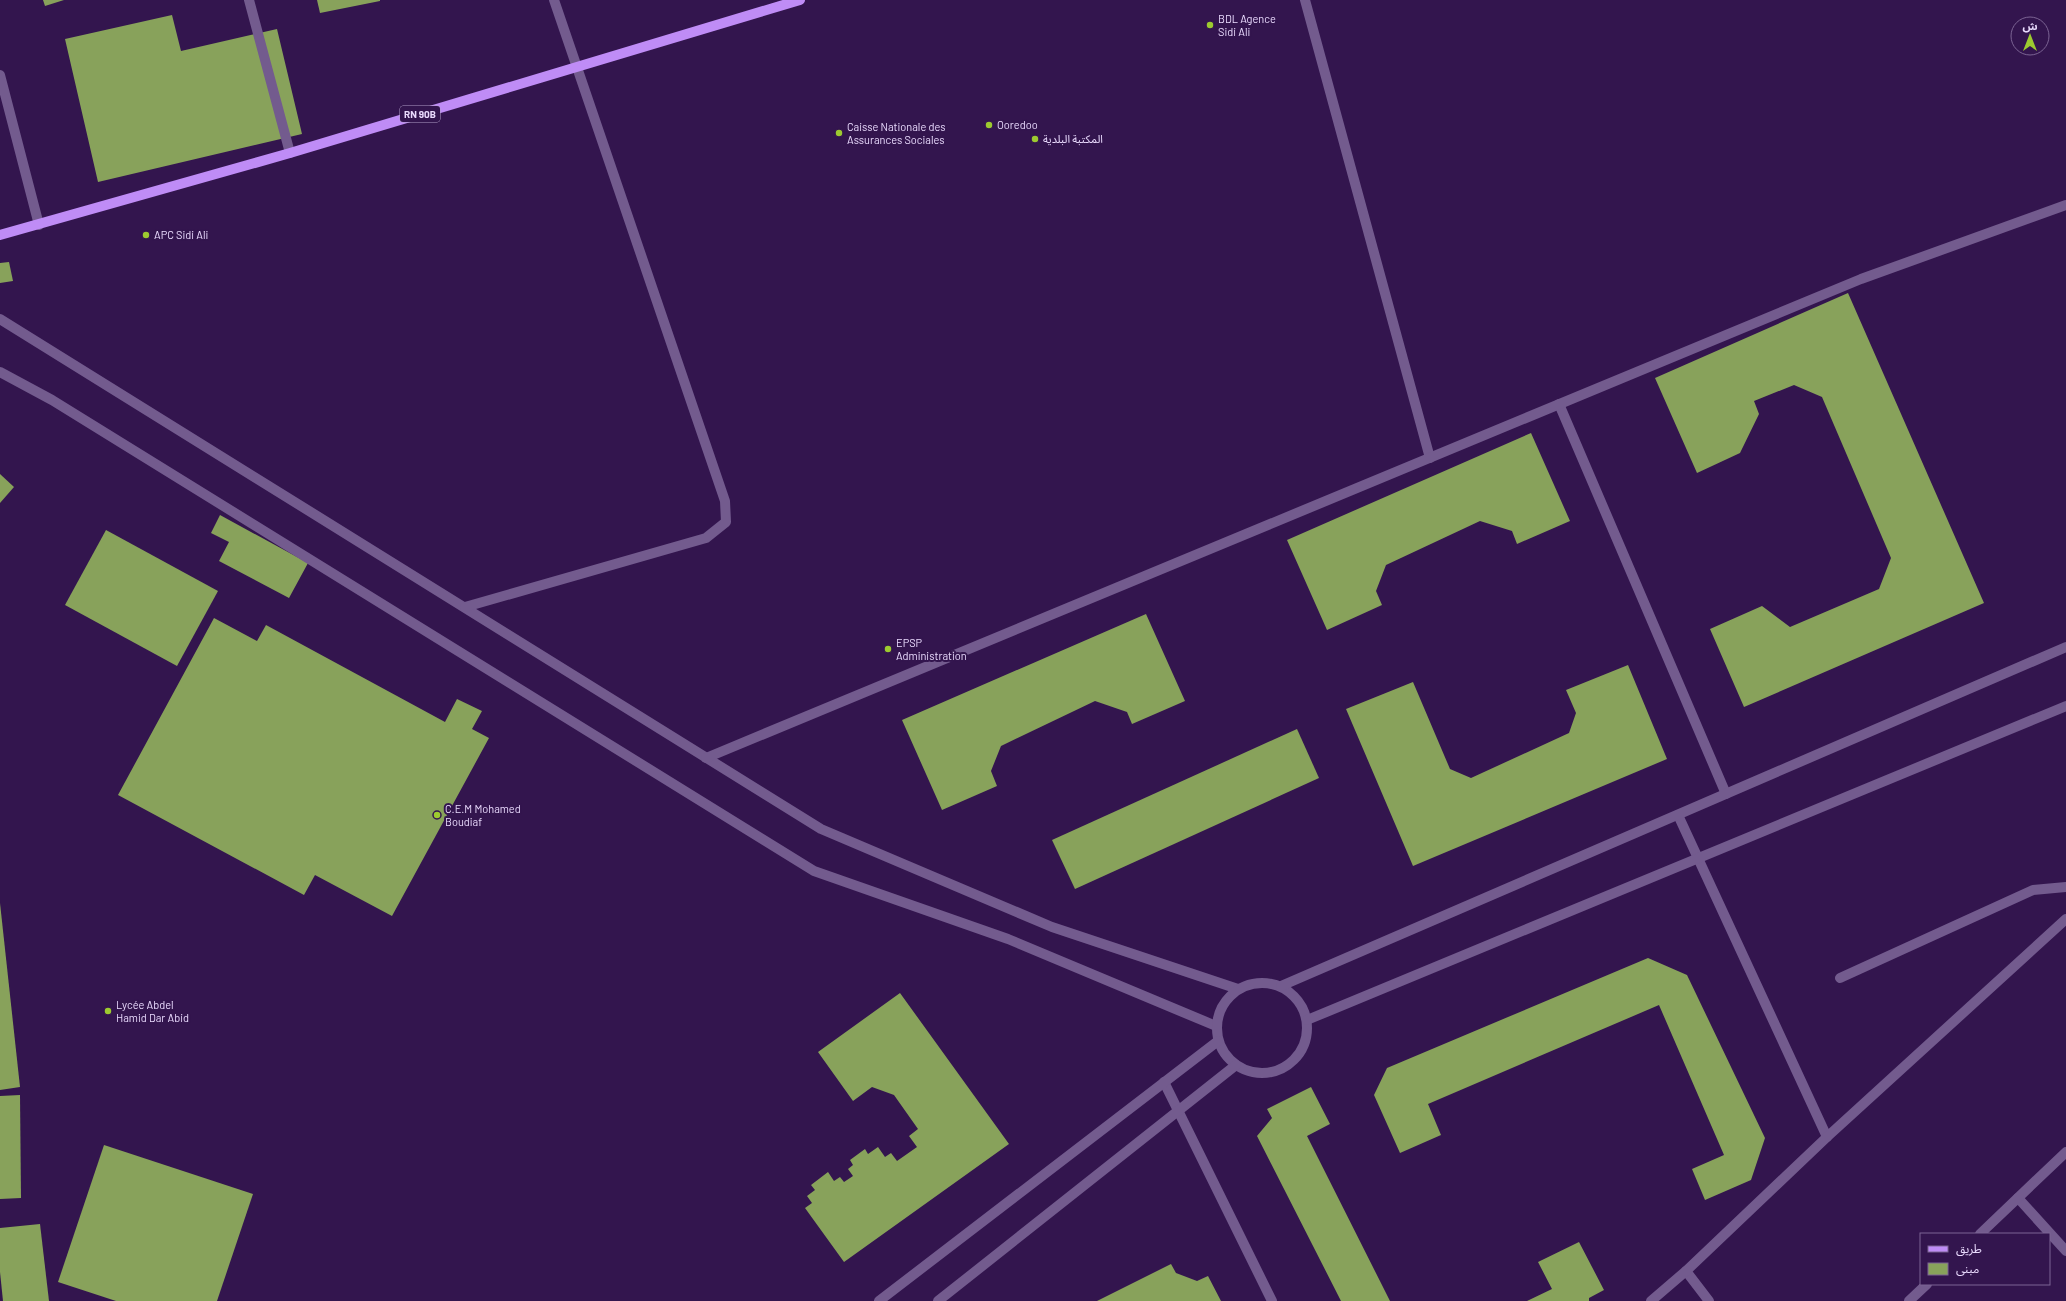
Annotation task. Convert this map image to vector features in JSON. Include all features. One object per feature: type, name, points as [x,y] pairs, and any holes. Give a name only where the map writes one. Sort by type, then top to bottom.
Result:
[{"type":"main road","name":"RN 90B","points":[[0,230],[39,225],[290,153],[800,0]]},
{"type":"main road","points":[[0,235],[39,225]]},
{"type":"street","points":[[249,0],[290,153]]},
{"type":"street","points":[[465,608],[706,538],[726,522],[724,501],[554,0]]},
{"type":"street","points":[[1305,0],[1430,458]]},
{"type":"street","points":[[0,75],[39,225]]},
{"type":"street","points":[[706,758],[1861,279],[2066,205]]},
{"type":"street","points":[[0,319],[821,829],[1052,928],[1238,989]]},
{"type":"street","points":[[0,372],[52,400],[814,871],[1008,940],[1216,1026]]},
{"type":"street","points":[[1559,404],[1726,794]]},
{"type":"street","points":[[1281,986],[2066,647]]},
{"type":"street","points":[[1307,1020],[2066,706]]},
{"type":"street","points":[[1678,815],[1827,1137]]},
{"type":"street","points":[[1840,978],[2033,890],[2066,887]]},
{"type":"street","points":[[1651,1301],[1686,1271],[1827,1137],[2066,919]]},
{"type":"street","points":[[1267,982],[1281,986],[1293,994],[1302,1006],[1307,1020],[1307,1035],[1302,1049],[1294,1061],[1281,1069],[1266,1073],[1250,1072],[1236,1065],[1225,1055],[1218,1041],[1216,1026],[1219,1011],[1227,998],[1238,989],[1252,983],[1267,982]]},
{"type":"street","points":[[879,1301],[1218,1041]]},
{"type":"street","points":[[938,1301],[1236,1065]]},
{"type":"street","points":[[1164,1082],[1180,1110],[1272,1301]]},
{"type":"street","points":[[1981,1233],[2066,1152]]},
{"type":"street","points":[[2018,1198],[2049,1233]]},
{"type":"street","points":[[2050,1234],[2066,1252]]},
{"type":"street","points":[[1686,1271],[1709,1301]]},
{"type":"street","points":[[1909,1301],[1926,1285]]},
{"type":"building","points":[[43,0],[64,0],[45,6]]},
{"type":"building","points":[[317,0],[380,0],[380,1],[320,13]]},
{"type":"building","points":[[172,15],[181,51],[277,29],[302,134],[98,182],[65,39]]},
{"type":"building","points":[[9,262],[13,281],[0,283],[0,263]]},
{"type":"building","points":[[1848,293],[1984,603],[1744,707],[1710,629],[1762,606],[1790,627],[1879,589],[1891,558],[1822,397],[1794,385],[1754,401],[1759,414],[1740,453],[1697,473],[1655,378]]},
{"type":"building","points":[[1531,433],[1570,521],[1517,544],[1512,531],[1480,521],[1386,565],[1376,591],[1382,605],[1327,630],[1287,540]]},
{"type":"building","points":[[0,474],[14,487],[0,503]]},
{"type":"building","points":[[220,515],[308,563],[289,598],[219,561],[229,542],[211,533]]},
{"type":"building","points":[[106,530],[218,591],[177,666],[65,605]]},
{"type":"building","points":[[1146,614],[1185,701],[1132,724],[1127,712],[1095,701],[1001,746],[991,771],[997,786],[942,810],[902,720]]},
{"type":"building","points":[[214,618],[257,641],[266,625],[445,722],[457,699],[482,711],[472,729],[489,738],[392,916],[315,875],[304,895],[118,795]]},
{"type":"building","points":[[1628,665],[1667,759],[1413,866],[1346,709],[1413,682],[1450,769],[1471,778],[1569,733],[1576,713],[1566,690]]},
{"type":"building","points":[[1297,729],[1319,778],[1075,889],[1052,840]]},
{"type":"building","points":[[0,903],[20,1087],[0,1090]]},
{"type":"building","points":[[1648,958],[1687,975],[1765,1138],[1751,1180],[1705,1200],[1692,1169],[1724,1155],[1659,1005],[1428,1104],[1441,1135],[1400,1153],[1374,1095],[1387,1068]]},
{"type":"building","points":[[900,993],[1009,1144],[844,1262],[805,1208],[812,1203],[807,1196],[815,1190],[811,1185],[828,1172],[834,1181],[840,1177],[844,1182],[853,1176],[848,1169],[853,1165],[850,1160],[865,1149],[868,1154],[878,1147],[885,1157],[891,1153],[897,1161],[917,1147],[909,1136],[918,1129],[894,1095],[872,1087],[853,1101],[818,1052]]},
{"type":"building","points":[[1311,1087],[1330,1124],[1307,1136],[1390,1301],[1341,1301],[1257,1136],[1272,1118],[1267,1109]]},
{"type":"building","points":[[20,1095],[21,1198],[0,1199],[0,1096]]},
{"type":"building","points":[[104,1145],[253,1194],[217,1301],[116,1301],[58,1282]]},
{"type":"building","points":[[40,1224],[49,1301],[3,1301],[0,1272],[0,1228]]},
{"type":"building","points":[[1579,1242],[1604,1290],[1589,1298],[1589,1301],[1527,1301],[1552,1289],[1538,1262]]},
{"type":"building","points":[[1171,1264],[1176,1273],[1197,1281],[1208,1276],[1221,1301],[1097,1301]]},
{"type":"place","name":"BDL Agence Sidi Ali","points":[[1210,25]]},
{"type":"place","name":"Ooredoo","points":[[989,125]]},
{"type":"place","name":"Caisse Nationale des Assurances Sociales","points":[[839,133]]},
{"type":"place","name":"المكتبة البلدية","points":[[1035,139]]},
{"type":"place","name":"APC Sidi Ali","points":[[146,235]]},
{"type":"place","name":"EPSP Administration","points":[[888,649]]},
{"type":"place","name":"C.E.M Mohamed Boudiaf","points":[[437,815]]},
{"type":"place","name":"Lycée Abdel Hamid Dar Abid","points":[[108,1011]]}]
